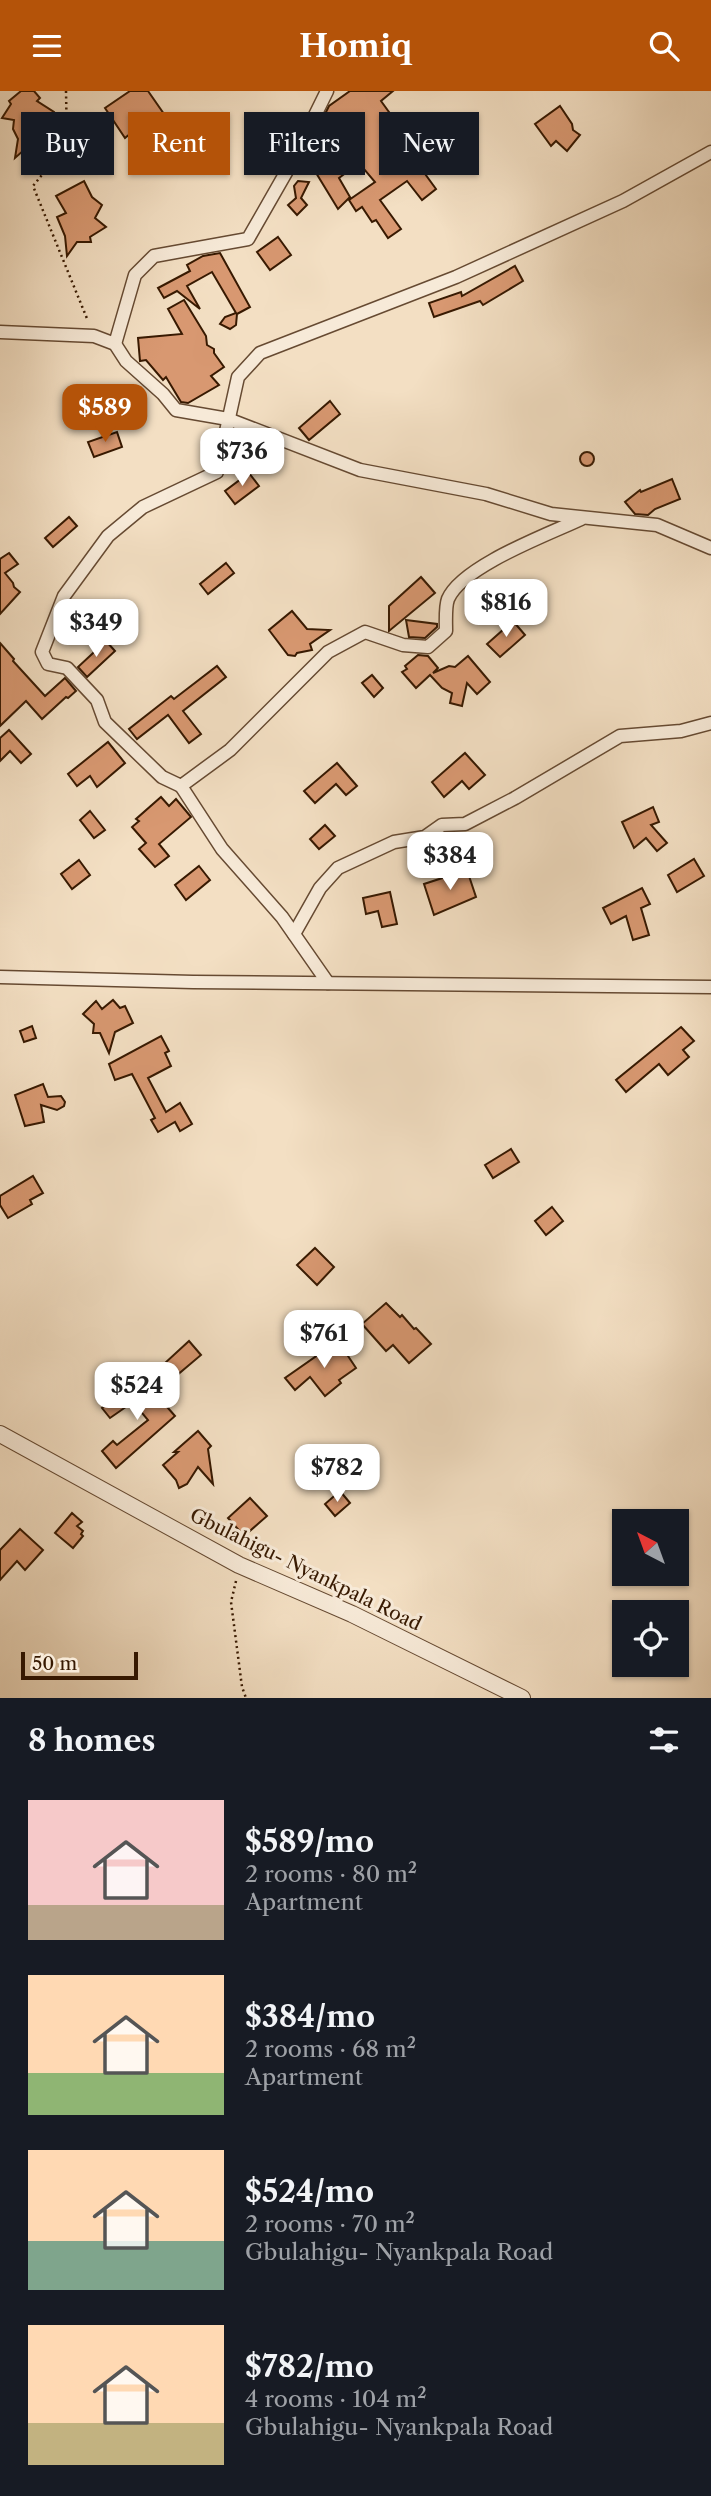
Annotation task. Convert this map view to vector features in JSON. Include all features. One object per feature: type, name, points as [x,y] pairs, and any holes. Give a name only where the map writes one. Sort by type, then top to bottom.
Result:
[{"type":"street","points":[[114,344],[135,275],[153,256],[248,239],[292,162],[327,91]]},
{"type":"street","points":[[328,983],[282,917],[222,849],[181,786],[162,776],[105,722],[97,700],[67,668],[48,664],[41,652],[64,596],[108,536],[144,507],[217,472],[238,377],[260,353],[456,278],[622,201],[711,152]]},
{"type":"street","points":[[0,332],[94,336],[114,344],[126,361],[163,394],[176,410],[228,419],[360,470],[486,494],[551,514],[657,525],[711,548]]},
{"type":"street","points":[[181,786],[230,750],[328,652],[365,632],[403,645],[428,647],[446,631],[448,599],[470,574],[501,555],[581,519]]},
{"type":"street","points":[[294,934],[320,888],[338,868],[394,842],[425,837],[442,825],[465,824],[621,736],[681,731],[711,723]]},
{"type":"street","points":[[0,977],[711,987]]},
{"type":"street","name":"Gbulahigu- Nyankpala Road","points":[[0,1434],[239,1565],[352,1614],[522,1698]]},
{"type":"path","points":[[66,91],[67,144],[33,186],[94,336]]},
{"type":"path","points":[[239,1565],[231,1602],[242,1687],[246,1698]]},
{"type":"building","points":[[21,91],[34,91],[40,98],[37,101],[54,112],[21,112],[21,153],[15,158],[18,139],[13,129],[14,120],[2,118],[11,104],[9,101]]},
{"type":"building","points":[[130,91],[148,91],[163,112],[128,112],[128,135],[125,138],[114,122],[114,112],[108,112],[105,108]]},
{"type":"building","points":[[350,91],[393,91],[381,101],[389,112],[379,112],[379,175],[426,175],[436,189],[422,200],[407,181],[380,200],[401,229],[388,238],[376,220],[372,222],[362,207],[356,211],[349,200],[375,182],[365,170],[365,112],[326,112],[329,106]]},
{"type":"building","points":[[560,106],[573,130],[580,135],[567,151],[556,141],[551,146],[535,124]]},
{"type":"building","points":[[317,175],[343,175],[339,178],[350,197],[338,209]]},
{"type":"building","points":[[84,181],[92,197],[102,205],[95,218],[106,227],[90,237],[91,242],[77,242],[67,256],[65,236],[57,217],[66,213],[56,196]]},
{"type":"building","points":[[298,181],[309,182],[301,198],[307,205],[297,215],[288,205],[296,198],[294,186]]},
{"type":"building","points":[[278,237],[291,255],[270,270],[257,252]]},
{"type":"building","points":[[220,253],[250,307],[237,314],[236,325],[230,329],[220,324],[225,317],[236,313],[212,272],[187,286],[200,309],[177,291],[164,298],[158,288],[190,271],[187,265],[203,256]]},
{"type":"building","points":[[515,266],[523,281],[483,305],[480,301],[434,317],[429,303],[461,292],[462,296]]},
{"type":"building","points":[[184,300],[206,336],[207,345],[214,349],[224,367],[211,376],[219,385],[188,403],[181,402],[166,377],[163,380],[146,360],[140,361],[138,338],[182,334],[168,309]]},
{"type":"building","points":[[330,401],[340,414],[309,440],[299,428]]},
{"type":"building","points":[[117,432],[122,447],[94,457],[88,442]]},
{"type":"building","points":[[204,442],[214,444],[211,460],[205,452]]},
{"type":"building","points":[[587,452],[592,454],[592,464],[587,466],[582,464],[580,459],[582,454]]},
{"type":"building","points":[[249,473],[259,486],[235,504],[225,491]]},
{"type":"building","points":[[672,479],[680,499],[655,509],[648,515],[635,514],[625,502],[640,490],[641,492]]},
{"type":"building","points":[[69,517],[77,526],[53,547],[45,538]]},
{"type":"building","points":[[9,553],[18,564],[5,573],[20,592],[0,614],[0,559]]},
{"type":"building","points":[[226,563],[234,573],[208,594],[200,584]]},
{"type":"building","points":[[421,577],[435,593],[389,631],[389,606]]},
{"type":"building","points":[[292,611],[307,629],[330,630],[310,644],[312,650],[297,653],[295,656],[288,655],[269,630]]},
{"type":"building","points":[[406,620],[437,624],[437,627],[425,638],[409,637]]},
{"type":"building","points":[[513,621],[525,635],[500,657],[487,644]]},
{"type":"building","points":[[106,641],[115,651],[87,677],[78,667]]},
{"type":"building","points":[[0,643],[45,696],[65,678],[76,691],[42,719],[26,701],[0,726]]},
{"type":"building","points":[[418,655],[428,656],[438,668],[433,673],[449,666],[455,667],[468,656],[490,682],[477,694],[467,683],[462,706],[450,703],[452,693],[442,688],[430,675],[416,688],[402,672]]},
{"type":"building","points":[[217,666],[226,677],[183,711],[201,734],[189,743],[168,715],[137,739],[129,729],[171,696],[174,699]]},
{"type":"building","points":[[372,675],[383,688],[374,697],[362,683]]},
{"type":"building","points":[[9,730],[31,754],[21,763],[10,751],[0,761],[0,738]]},
{"type":"building","points":[[108,742],[125,763],[97,787],[90,776],[77,786],[68,774]]},
{"type":"building","points":[[465,753],[485,775],[469,789],[462,781],[444,797],[432,782]]},
{"type":"building","points":[[337,763],[357,786],[346,795],[336,784],[315,803],[304,791]]},
{"type":"building","points":[[161,797],[169,806],[176,799],[191,817],[159,844],[169,856],[155,867],[139,849],[146,843],[132,827],[139,821],[136,819]]},
{"type":"building","points":[[653,807],[659,822],[651,825],[667,843],[657,851],[646,838],[634,848],[622,822]]},
{"type":"building","points":[[90,811],[105,830],[94,838],[80,820]]},
{"type":"building","points":[[325,825],[335,836],[319,849],[310,839]]},
{"type":"building","points":[[694,859],[704,876],[677,892],[668,875]]},
{"type":"building","points":[[79,860],[90,875],[72,889],[61,874]]},
{"type":"building","points":[[199,866],[210,880],[186,900],[175,885]]},
{"type":"building","points":[[467,870],[476,897],[434,915],[424,884]]},
{"type":"building","points":[[642,888],[650,904],[641,908],[649,935],[633,940],[626,916],[611,924],[603,908]]},
{"type":"building","points":[[390,892],[397,924],[382,927],[378,911],[366,914],[363,898]]},
{"type":"building","points":[[113,1000],[120,1008],[125,1006],[133,1023],[115,1032],[109,1053],[100,1033],[93,1033],[94,1024],[83,1014],[96,1001],[102,1009]]},
{"type":"building","points":[[32,1026],[36,1038],[24,1042],[20,1031]]},
{"type":"building","points":[[681,1027],[694,1041],[683,1050],[689,1057],[668,1075],[659,1064],[626,1092],[616,1080]]},
{"type":"building","points":[[161,1036],[169,1051],[165,1053],[171,1066],[148,1078],[166,1112],[180,1103],[192,1124],[180,1131],[175,1122],[158,1132],[151,1120],[155,1118],[132,1074],[115,1080],[109,1064]]},
{"type":"building","points":[[43,1084],[48,1097],[61,1096],[65,1102],[64,1106],[57,1110],[41,1105],[44,1122],[25,1126],[15,1095]]},
{"type":"building","points":[[511,1149],[519,1162],[493,1178],[485,1165]]},
{"type":"building","points":[[33,1176],[43,1193],[30,1200],[32,1204],[8,1218],[0,1205],[0,1196]]},
{"type":"building","points":[[552,1207],[563,1221],[546,1235],[535,1221]]},
{"type":"building","points":[[315,1248],[334,1267],[317,1285],[297,1265]]},
{"type":"building","points":[[386,1303],[431,1344],[409,1363],[393,1345],[386,1351],[362,1324]]},
{"type":"building","points":[[189,1341],[201,1355],[176,1376],[165,1363]]},
{"type":"building","points":[[338,1341],[356,1368],[339,1380],[341,1383],[325,1396],[310,1377],[295,1390],[285,1378]]},
{"type":"building","points":[[147,1384],[175,1416],[116,1468],[102,1451],[113,1441],[117,1445],[148,1420],[133,1402],[110,1418],[102,1408],[127,1389],[133,1397]]},
{"type":"building","points":[[198,1431],[211,1446],[208,1449],[213,1484],[198,1467],[187,1484],[179,1488],[176,1480],[163,1465]]},
{"type":"building","points":[[340,1491],[350,1503],[335,1516],[325,1504]]},
{"type":"building","points":[[250,1498],[267,1516],[244,1536],[228,1518]]},
{"type":"building","points":[[72,1513],[82,1522],[77,1526],[83,1531],[83,1536],[73,1548],[55,1533]]},
{"type":"building","points":[[20,1529],[43,1550],[25,1570],[17,1561],[0,1580],[0,1550]]}]
